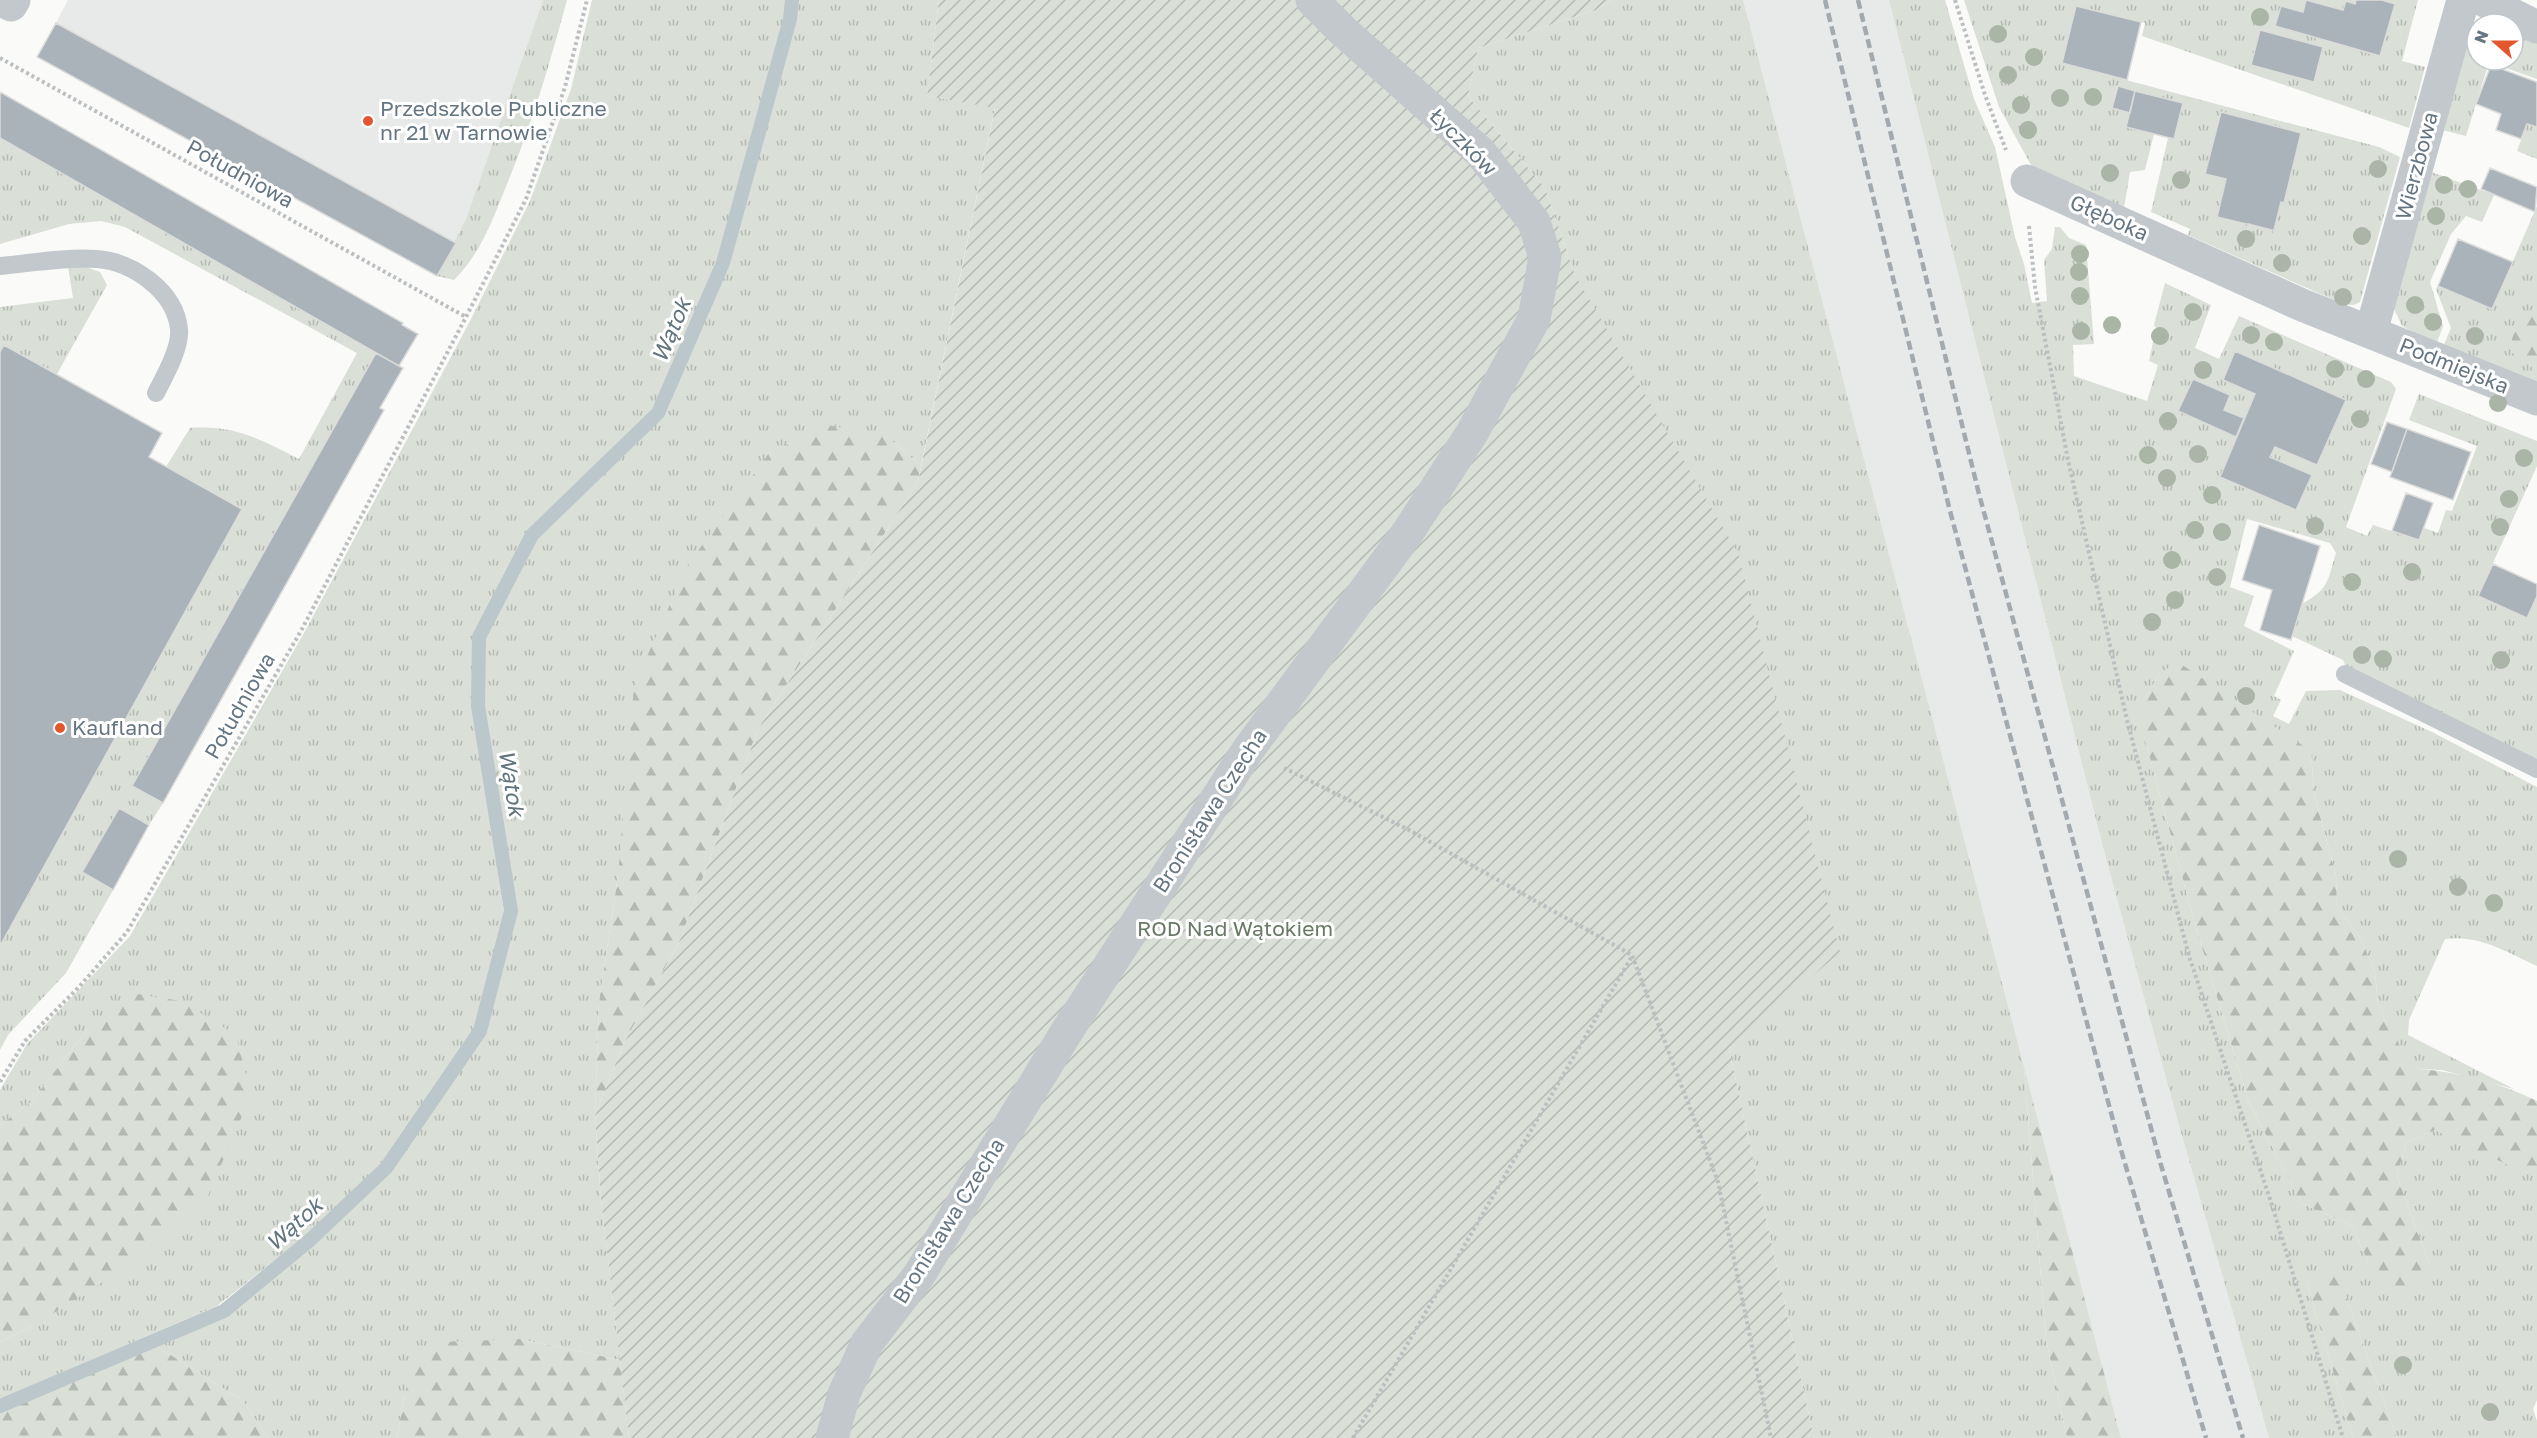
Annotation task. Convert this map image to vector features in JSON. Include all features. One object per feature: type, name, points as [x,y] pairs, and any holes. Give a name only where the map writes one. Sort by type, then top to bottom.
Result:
[{"type":"street","points":[[2,0],[11,5],[14,0]]},
{"type":"street","name":"Łyczków","points":[[1312,0],[1343,31],[1480,152],[1534,222],[1545,257],[1534,319]]},
{"type":"street","name":"Wierzbowa","points":[[2372,332],[2463,0]]},
{"type":"street","points":[[2484,0],[2537,27]]},
{"type":"street","name":"Głęboka","points":[[2027,181],[2302,305],[2372,332]]},
{"type":"street","name":"Bronisława Czecha","points":[[832,1438],[844,1394],[867,1343],[919,1275],[1064,1036],[1248,750],[1408,532],[1472,433],[1534,319]]},
{"type":"street","name":"Podmiejska","points":[[2372,332],[2537,399]]},
{"type":"lane","points":[[0,267],[80,258],[100,259],[131,267],[170,300],[180,330],[172,363],[156,393]]},
{"type":"lane","points":[[2345,674],[2537,769]]},
{"type":"path","name":"Południowa","points":[[0,1082],[25,1041],[79,987],[127,932],[302,629],[526,199],[565,87],[587,0]]},
{"type":"path","points":[[1955,0],[1985,95],[2006,150],[2016,169],[2027,181],[2035,287],[2068,460],[2127,720],[2189,956],[2271,1202],[2343,1438]]},
{"type":"path","name":"Południowa","points":[[0,58],[466,317]]},
{"type":"path","points":[[1248,750],[1407,829],[1632,955],[1718,1182],[1771,1438]]},
{"type":"path","points":[[1353,1438],[1632,955]]},
{"type":"shaded area","name":"Przedszkole Publiczne nr 21 w Tarnowie","points":[[68,0],[543,0],[456,243],[56,23]]},
{"type":"shaded area","points":[[1743,0],[1889,0],[2105,855],[2178,1122],[2269,1438],[2121,1438]]},
{"type":"green space","points":[[543,0],[567,0],[525,139],[491,223],[472,259],[454,280],[437,276],[466,219]]},
{"type":"green space","points":[[592,0],[787,0],[785,19],[718,263],[653,412],[528,533],[473,638],[473,706],[504,913],[474,1030],[380,1165],[305,1236],[217,1306],[0,1399],[0,1342],[33,1326],[88,1029],[31,1102],[0,1125],[0,1090],[27,1044],[130,936],[304,633],[470,321],[530,201],[571,89]]},
{"type":"green space","points":[[795,0],[939,0],[927,96],[995,107],[921,466],[885,435],[618,876],[599,1002],[595,1116],[601,1200],[620,1360],[520,1339],[404,1396],[397,1438],[268,1438],[243,1401],[155,1345],[226,1315],[313,1242],[388,1170],[483,1032],[514,911],[482,708],[482,640],[535,538],[661,416],[727,263],[794,18]]},
{"type":"green space","name":"ROD Nad Wątokiem","points":[[939,0],[1611,0],[1596,10],[1478,48],[1468,96],[1545,188],[1575,275],[1738,553],[1840,952],[1729,1049],[1814,1438],[629,1438],[601,1200],[595,1116],[623,1045],[680,940],[758,729],[918,482],[995,108],[927,96]]},
{"type":"green space","points":[[1611,0],[1743,0],[2024,1067],[2046,1340],[2067,1438],[1814,1438],[1729,1049],[1839,951],[1575,275],[1545,188],[1468,96],[1478,48],[1596,10]]},
{"type":"green space","points":[[1889,0],[1945,0],[1974,99],[1995,147],[2032,303],[2047,301],[2044,260],[2052,249],[2055,227],[2060,227],[2069,238],[2086,245],[2094,344],[2073,345],[2074,376],[2147,401],[2158,365],[2149,361],[2156,328],[2154,325],[2165,283],[2211,305],[2195,348],[2219,359],[2239,316],[2391,382],[2396,389],[2346,527],[2367,536],[2373,525],[2419,540],[2424,528],[2438,533],[2446,510],[2452,511],[2477,446],[2409,420],[2419,394],[2537,441],[2537,466],[2478,596],[2527,618],[2537,596],[2537,763],[2348,671],[2343,660],[2292,636],[2302,604],[2323,588],[2329,577],[2336,553],[2330,543],[2247,519],[2230,587],[2254,596],[2244,626],[2294,651],[2274,696],[2281,700],[2273,716],[2289,724],[2306,691],[2340,690],[2432,732],[2537,787],[2537,966],[2481,942],[2457,938],[2445,939],[2409,1020],[2408,1035],[2514,1089],[2442,1070],[2419,1069],[2400,1049],[2378,1004],[2375,973],[2361,939],[2337,907],[2336,875],[2314,794],[2311,751],[2160,673],[2144,699],[2144,736],[2195,924],[2248,1100],[2301,1203],[2352,1226],[2370,1266],[2430,1266],[2397,1176],[2406,1143],[2435,1130],[2473,1146],[2537,1166],[2537,1400],[2533,1409],[2537,1421],[2537,1438],[2397,1438],[2346,1297],[2307,1284],[2353,1438],[2269,1438],[2178,1122],[2105,855]]},
{"type":"green space","points":[[1964,0],[2418,0],[2402,61],[2425,67],[2409,128],[2142,36],[2145,23],[2076,6],[2062,63],[2379,147],[2400,157],[2360,302],[2354,305],[2343,304],[2188,235],[2190,229],[2151,212],[2168,138],[2174,139],[2183,103],[2117,86],[2112,108],[2130,113],[2126,127],[2154,134],[2145,170],[2130,172],[2124,208],[2031,165],[1999,107]]},
{"type":"green space","points":[[2525,30],[2537,35],[2537,79],[2517,72],[2525,72]]},
{"type":"green space","points":[[2465,48],[2465,72],[2486,72],[2466,136],[2442,130]]},
{"type":"green space","points":[[2527,124],[2537,127],[2537,159],[2517,151]]},
{"type":"green space","points":[[0,138],[376,353],[133,786],[163,803],[149,825],[119,808],[83,872],[113,890],[66,973],[8,1035],[0,1050],[0,946],[242,509],[166,467],[190,428],[234,431],[299,459],[357,353],[125,227],[101,221],[69,224],[0,244]]},
{"type":"green space","points":[[2431,172],[2494,195],[2482,222],[2466,216],[2451,234],[2430,282],[2443,326],[2436,345],[2402,326],[2394,309]]},
{"type":"green space","points":[[2537,206],[2537,384],[2443,347],[2451,328],[2436,289],[2438,286],[2492,309]]},
{"type":"green space","points":[[68,267],[86,267],[100,272],[107,285],[57,374],[4,345],[0,352],[0,307],[73,298]]},
{"type":"green space","points":[[2537,306],[2537,371],[2511,352],[2514,332]]},
{"type":"green space","points":[[827,425],[885,435],[921,466],[918,482],[758,729],[680,940],[623,1045],[595,1116],[599,1002],[618,876],[634,686],[687,566],[769,453]]},
{"type":"green space","points":[[2178,662],[2311,751],[2314,794],[2336,875],[2337,907],[2361,939],[2375,973],[2378,1004],[2401,1049],[2419,1069],[2480,1079],[2537,1101],[2537,1166],[2510,1166],[2435,1130],[2406,1143],[2397,1176],[2430,1266],[2421,1290],[2397,1297],[2370,1266],[2352,1226],[2301,1203],[2248,1100],[2195,924],[2144,736],[2144,699],[2160,673]]},
{"type":"green space","points":[[137,994],[181,1001],[236,1035],[251,1095],[207,1198],[128,1266],[33,1326],[0,1342],[0,1125],[31,1102],[88,1029]]},
{"type":"green space","points":[[2024,1067],[2121,1438],[2067,1438],[2046,1340]]},
{"type":"green space","points":[[2321,1272],[2334,1276],[2346,1297],[2397,1438],[2353,1438],[2307,1284],[2312,1274]]},
{"type":"green space","points":[[520,1339],[620,1360],[629,1438],[397,1438],[404,1396],[416,1359],[443,1342]]},
{"type":"green space","points":[[155,1345],[243,1401],[268,1438],[0,1438],[0,1412]]},
{"type":"building","points":[[2306,0],[2343,10],[2346,1],[2355,4],[2356,0],[2382,0],[2395,4],[2380,56],[2275,26],[2281,6],[2303,12]]},
{"type":"building","points":[[2076,6],[2141,22],[2127,80],[2062,63]]},
{"type":"building","points":[[56,23],[456,243],[437,276],[37,57]]},
{"type":"building","points":[[2260,30],[2323,47],[2314,82],[2251,65]]},
{"type":"building","points":[[2488,72],[2510,72],[2537,82],[2537,127],[2527,124],[2521,139],[2496,130],[2501,114],[2476,104]]},
{"type":"building","points":[[2118,86],[2135,91],[2130,113],[2112,108]]},
{"type":"building","points":[[2135,91],[2183,103],[2174,139],[2126,127]]},
{"type":"building","points":[[0,92],[403,323],[402,325],[418,334],[399,366],[0,138]]},
{"type":"building","points":[[2221,112],[2301,133],[2284,203],[2281,202],[2273,234],[2272,230],[2248,224],[2244,227],[2246,224],[2217,217],[2226,179],[2205,174]]},
{"type":"building","points":[[2490,168],[2537,187],[2535,212],[2481,189]]},
{"type":"building","points":[[2458,239],[2513,262],[2492,309],[2438,286]]},
{"type":"building","name":"Kaufland","points":[[4,345],[162,433],[149,457],[242,509],[0,946],[0,352]]},
{"type":"building","points":[[2235,351],[2346,400],[2317,465],[2275,447],[2270,457],[2312,475],[2296,510],[2220,477],[2255,394],[2223,380]]},
{"type":"building","points":[[376,353],[403,368],[380,408],[384,410],[163,803],[132,786]]},
{"type":"building","points":[[2193,379],[2230,395],[2224,410],[2244,418],[2236,437],[2178,411]]},
{"type":"building","points":[[2387,422],[2407,429],[2392,472],[2371,464]]},
{"type":"building","points":[[2407,429],[2471,452],[2453,500],[2390,477]]},
{"type":"building","points":[[2406,493],[2433,503],[2419,540],[2392,531]]},
{"type":"building","points":[[2259,525],[2320,546],[2291,640],[2260,630],[2272,590],[2242,580]]},
{"type":"building","points":[[2493,564],[2537,584],[2537,596],[2527,618],[2478,596]]},
{"type":"building","points":[[119,808],[149,825],[113,890],[82,872]]},
{"type":"waterway","name":"Wątok","points":[[0,1406],[224,1311],[310,1240],[386,1168],[480,1031],[511,911],[478,706],[479,637],[532,535],[658,413],[723,263],[790,19],[792,0]]},
{"type":"railway","points":[[1825,0],[1950,511],[2121,1150],[2206,1438]]},
{"type":"railway","points":[[1858,0],[1979,494],[2161,1165],[2243,1438]]},
{"type":"place","name":"Przedszkole Publiczne nr 21 w Tarnowie","points":[[368,121]]},
{"type":"place","name":"Kaufland","points":[[60,728]]}]
